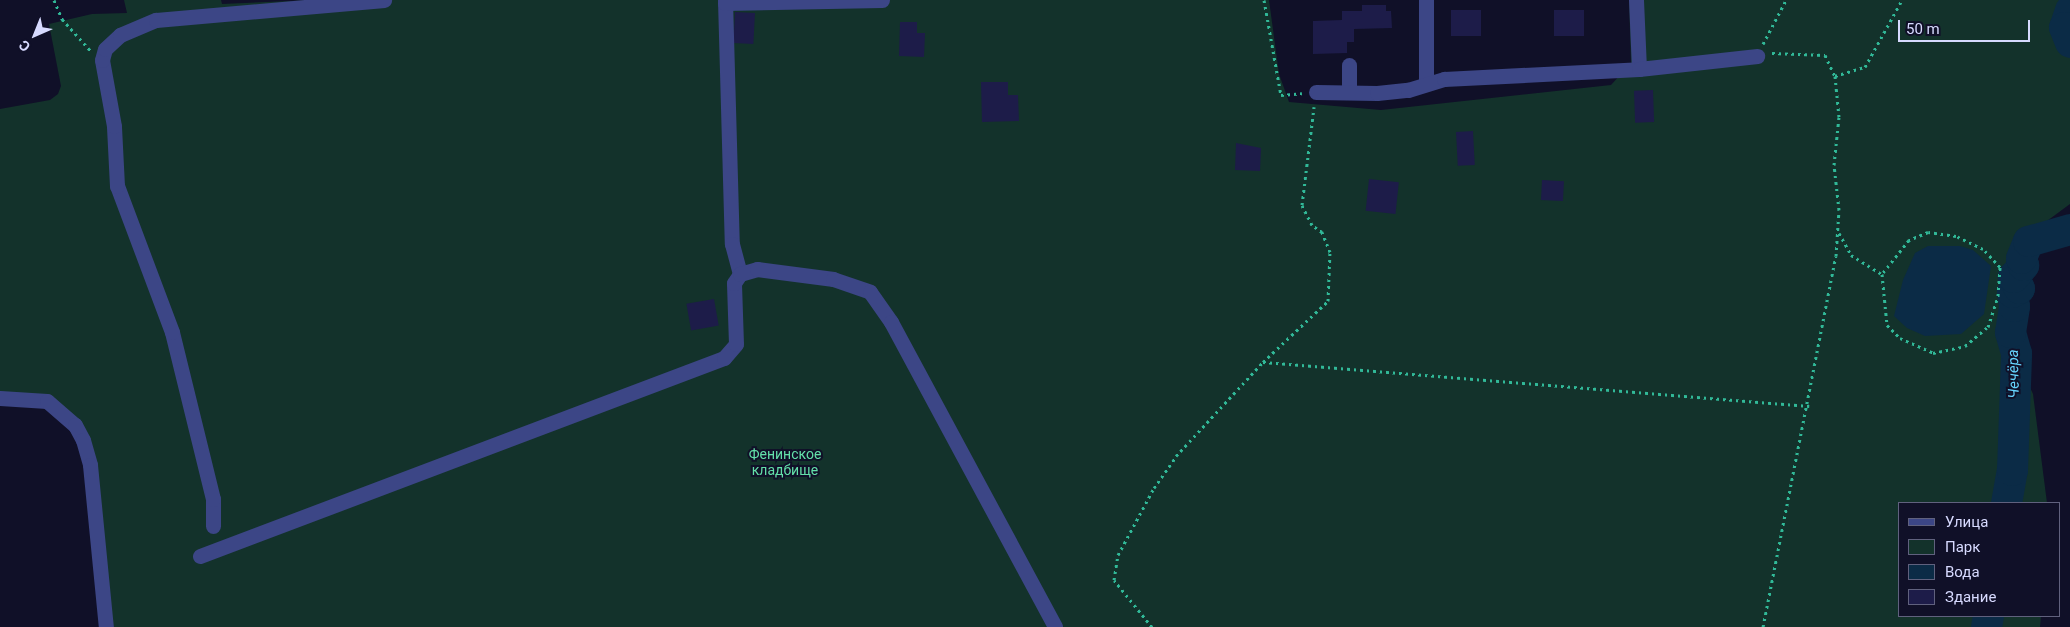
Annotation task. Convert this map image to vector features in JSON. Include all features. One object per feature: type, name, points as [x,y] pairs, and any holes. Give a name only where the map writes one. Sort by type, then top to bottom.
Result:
[{"type":"lane","points":[[213,526],[213,499],[172,332],[117,186],[114,126],[102,70],[102,60],[111,42],[156,20],[384,0]]},
{"type":"lane","points":[[740,274],[733,249],[725,2],[882,0]]},
{"type":"lane","points":[[1426,0],[1426,82]]},
{"type":"lane","points":[[1636,0],[1639,69]]},
{"type":"lane","points":[[1316,92],[1408,90],[1426,82],[1639,69],[1757,56]]},
{"type":"lane","points":[[1349,66],[1349,92]]},
{"type":"lane","points":[[200,556],[724,358],[736,344],[734,283],[740,274],[757,269],[833,279],[870,292],[891,322],[1055,627]]},
{"type":"lane","points":[[0,398],[47,401],[76,425],[83,440],[90,465],[106,627]]},
{"type":"path","points":[[54,0],[62,19],[102,70]]},
{"type":"path","points":[[1152,627],[1114,580],[1118,555],[1164,472],[1263,362],[1328,301],[1330,252],[1322,232],[1312,225],[1302,206],[1316,92],[1281,95],[1264,0]]},
{"type":"path","points":[[1757,56],[1786,0]]},
{"type":"path","points":[[1835,76],[1865,67],[1902,0]]},
{"type":"path","points":[[1757,56],[1783,51],[1825,55],[1835,76],[1839,117],[1834,165],[1839,233],[1808,406],[1763,627]]},
{"type":"path","points":[[1928,232],[1956,236],[1983,249],[2000,268],[1998,296],[1988,327],[1965,346],[1934,353],[1900,338],[1887,324],[1882,274],[1909,240],[1928,232]]},
{"type":"path","points":[[1839,233],[1851,255],[1882,274]]},
{"type":"path","points":[[1263,362],[1808,406]]},
{"type":"green space","name":"Фенинское кладбище","points":[[124,0],[221,0],[222,4],[315,0],[1269,0],[1279,74],[1289,102],[1381,110],[1611,85],[1631,63],[1629,0],[2070,0],[2070,204],[2032,232],[2005,332],[2033,394],[2047,502],[1898,502],[1898,617],[2041,617],[2040,627],[106,627],[90,465],[62,411],[0,398],[0,109],[50,100],[58,94],[61,86],[49,24],[92,14],[127,13]]},
{"type":"water","points":[[1928,246],[1960,246],[1973,250],[1991,266],[1984,314],[1961,334],[1925,336],[1907,328],[1894,316],[1903,280],[1915,253]]},
{"type":"building","points":[[1362,5],[1386,5],[1386,11],[1391,11],[1392,28],[1354,29],[1354,42],[1347,42],[1347,53],[1313,54],[1313,21],[1342,20],[1342,11],[1362,11]]},
{"type":"building","points":[[1451,10],[1481,10],[1481,36],[1451,36]]},
{"type":"building","points":[[1554,10],[1584,10],[1584,36],[1554,36]]},
{"type":"building","points":[[735,12],[755,13],[753,44],[733,43]]},
{"type":"building","points":[[900,22],[917,22],[917,33],[925,33],[924,57],[899,56]]},
{"type":"building","points":[[981,82],[1008,82],[1008,95],[1018,95],[1019,121],[982,122]]},
{"type":"building","points":[[1653,90],[1654,122],[1635,123],[1634,91]]},
{"type":"building","points":[[1473,131],[1475,165],[1458,166],[1456,132]]},
{"type":"building","points":[[1236,143],[1261,148],[1260,171],[1235,170]]},
{"type":"building","points":[[1369,179],[1399,182],[1395,214],[1366,211]]},
{"type":"building","points":[[1542,180],[1564,181],[1563,201],[1541,200]]},
{"type":"building","points":[[714,299],[719,326],[691,330],[686,304]]},
{"type":"waterway","name":"Чечёра","points":[[2070,10],[2064,27],[2070,42]]},
{"type":"waterway","name":"Чечёра","points":[[2006,502],[2012,470],[2016,353],[2010,332],[2014,306],[2012,292],[2019,288],[2013,277],[2023,265],[2021,258],[2028,241],[2070,229]]},
{"type":"waterway","name":"Чечёра","points":[[1986,627],[1988,617]]}]
